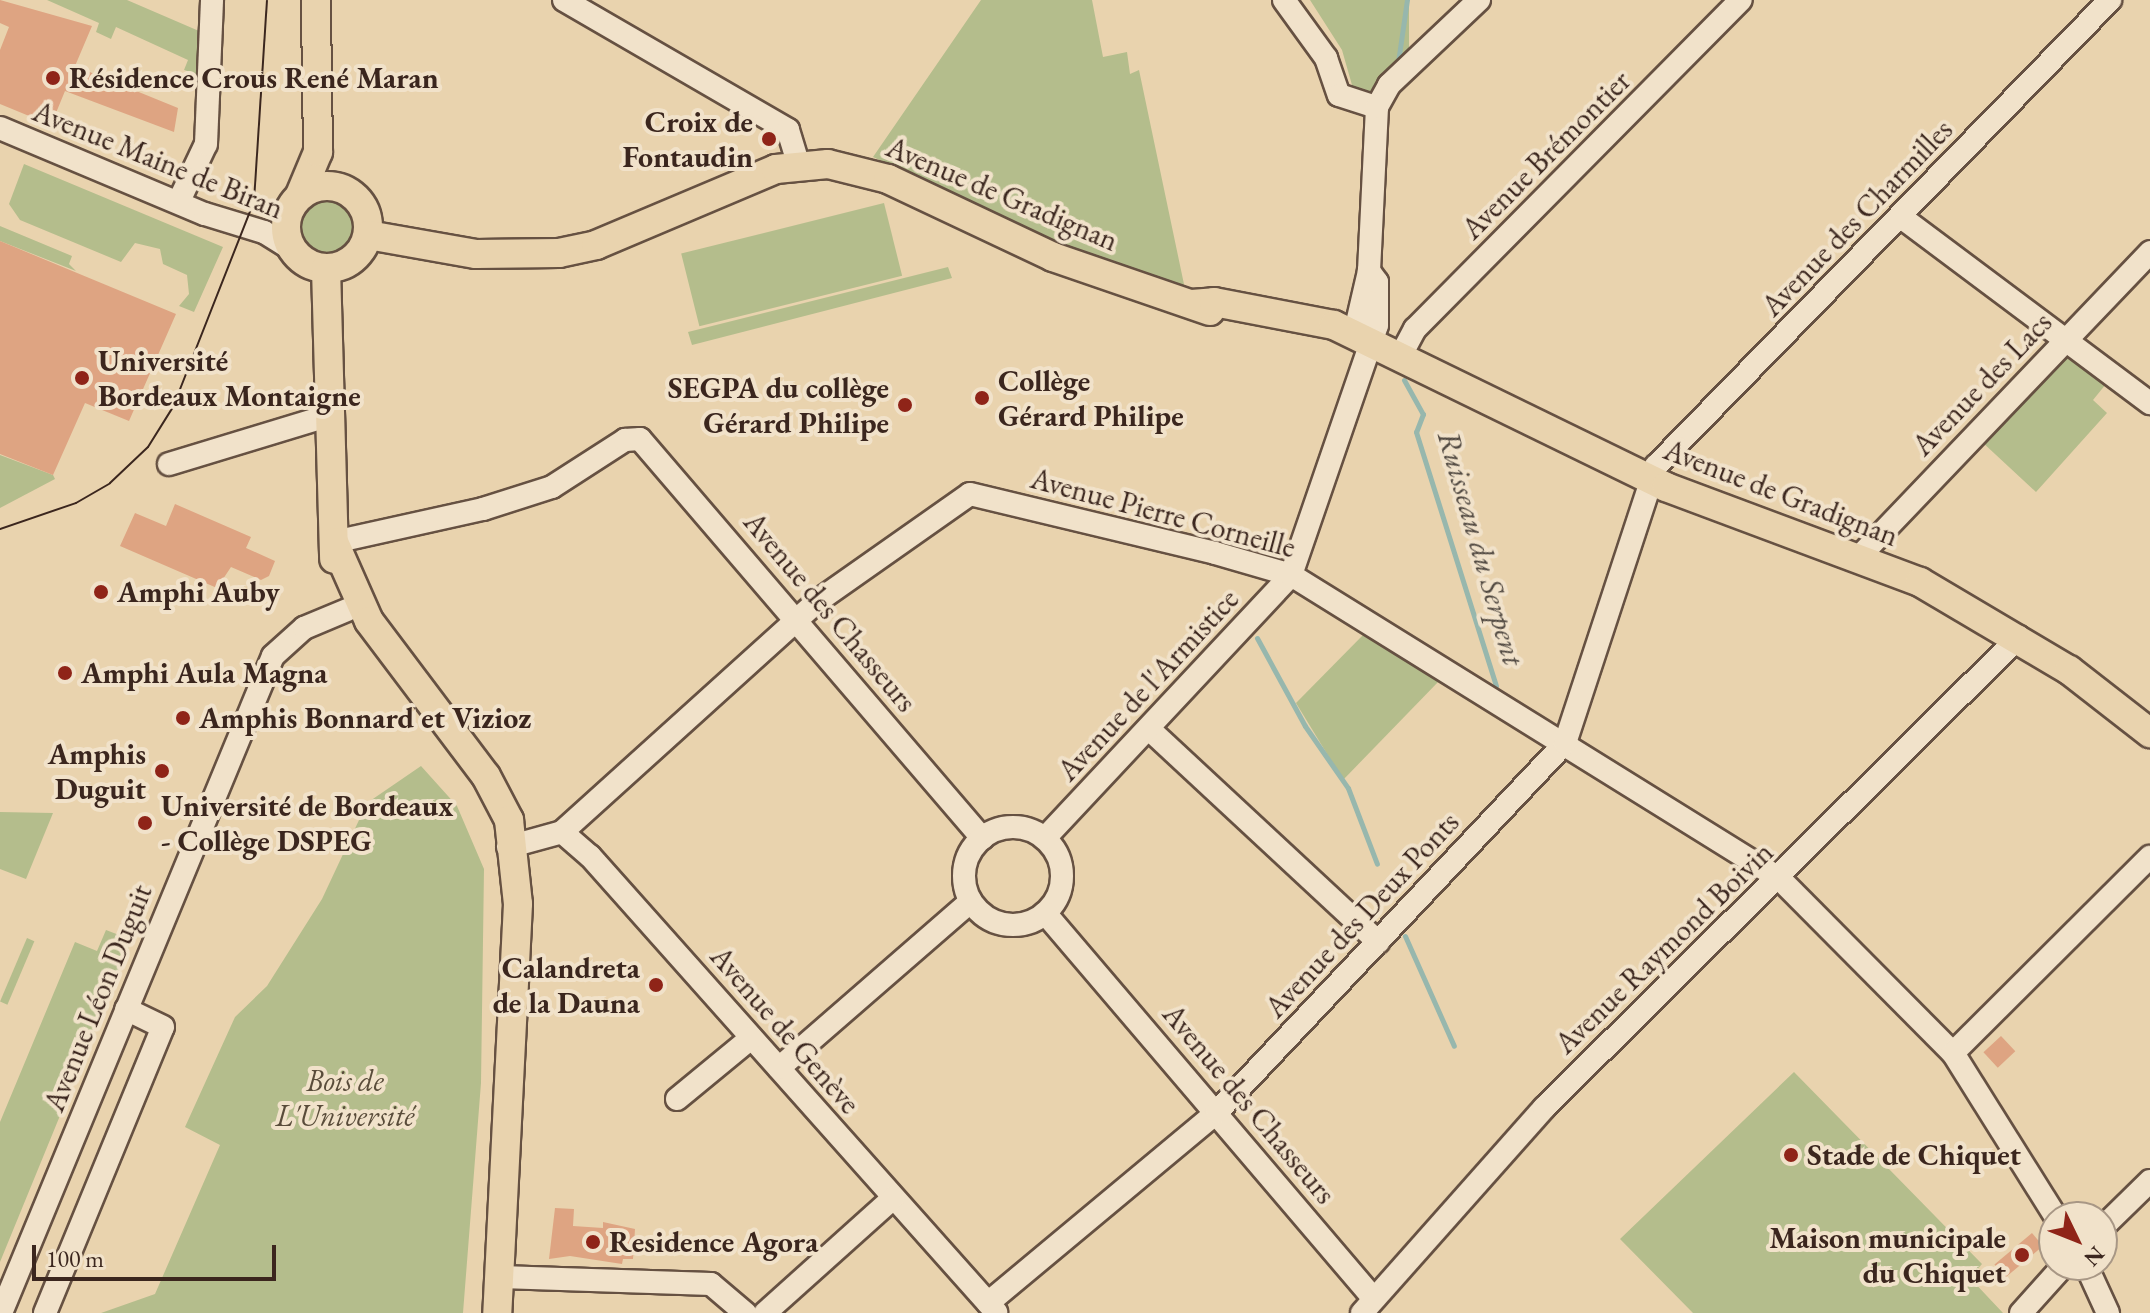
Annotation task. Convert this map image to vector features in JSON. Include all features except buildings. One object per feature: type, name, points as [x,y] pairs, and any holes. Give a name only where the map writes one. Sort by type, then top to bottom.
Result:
[{"type":"main road","points":[[316,0],[318,152],[300,195],[287,216],[293,250],[326,268],[349,262],[368,235],[365,210],[350,192],[331,151],[327,0]]},
{"type":"main road","name":"Avenue de Gradignan","points":[[368,235],[476,254],[559,253],[596,245],[749,178],[799,165],[828,164],[888,179],[1053,257],[1192,304],[1307,336],[1371,344],[1648,479],[1920,582],[2019,637],[2150,733]]},
{"type":"main road","points":[[300,195],[324,185],[350,192]]},
{"type":"main road","points":[[326,268],[335,576],[364,645],[475,784],[509,859],[518,904],[497,1313]]},
{"type":"main road","points":[[334,542],[369,621],[499,798],[509,820],[487,1313]]},
{"type":"street","points":[[179,201],[206,144],[212,0]]},
{"type":"street","points":[[564,0],[788,130],[799,165]]},
{"type":"street","points":[[1284,0],[1326,58],[1335,90],[1377,107]]},
{"type":"street","points":[[1371,344],[1357,323],[1369,271],[1377,107],[1389,85],[1479,0]]},
{"type":"street","name":"Avenue Brémontier","points":[[1400,357],[1415,329],[1741,0]]},
{"type":"street","name":"Avenue des Charmilles","points":[[1648,479],[2110,0]]},
{"type":"street","name":"Avenue Maine de Biran","points":[[0,128],[264,232],[293,250]]},
{"type":"street","points":[[1901,217],[2150,403]]},
{"type":"street","name":"Avenue des Lacs","points":[[1859,557],[2150,252]]},
{"type":"street","name":"Avenue de l'Armistice","points":[[1045,838],[1291,575],[1371,344]]},
{"type":"street","points":[[169,464],[330,415]]},
{"type":"street","name":"Avenue des Chasseurs","points":[[334,542],[483,509],[552,487],[625,440],[640,439],[651,448],[982,838]]},
{"type":"street","name":"Avenue des Deux Ponts","points":[[992,1308],[1217,1112],[1565,743],[1648,479]]},
{"type":"street","name":"Avenue Pierre Corneille","points":[[562,832],[797,621],[970,494],[1291,575],[1779,878],[1953,1053],[2046,1201]]},
{"type":"street","name":"Avenue Léon Duguit","points":[[1,1313],[273,656],[304,628],[347,610]]},
{"type":"street","name":"Avenue Raymond Boivin","points":[[1368,1306],[1544,1108],[2019,637]]},
{"type":"street","points":[[1149,729],[1378,942]]},
{"type":"street","points":[[1013,827],[1045,838],[1062,871],[1056,899],[1045,913],[1005,924],[971,901],[964,870],[982,838],[1013,827]]},
{"type":"street","points":[[509,859],[562,832]]},
{"type":"street","name":"Avenue de Genève","points":[[562,832],[779,1068],[992,1308]]},
{"type":"street","points":[[1953,1053],[2150,857]]},
{"type":"street","points":[[779,1068],[971,901]]},
{"type":"street","name":"Avenue des Chasseurs","points":[[1045,913],[1217,1112],[1368,1306]]},
{"type":"street","points":[[45,1313],[163,1027],[126,1009]]},
{"type":"street","points":[[677,1099],[751,1038]]},
{"type":"street","points":[[2118,1212],[2150,1181]]},
{"type":"street","points":[[765,1313],[893,1198]]},
{"type":"street","points":[[501,1277],[711,1284],[745,1313]]},
{"type":"street","points":[[2021,1313],[2050,1281]]},
{"type":"street","points":[[2093,1281],[2108,1313]]},
{"type":"green space","points":[[47,0],[127,0],[199,31],[197,74],[184,70],[188,60],[116,27],[111,39],[96,32],[99,23]]},
{"type":"green space","points":[[981,0],[1092,0],[1103,57],[1127,52],[1130,74],[1139,70],[1185,289],[1099,262],[873,157]]},
{"type":"green space","points":[[1310,0],[1409,0],[1409,67],[1378,97],[1354,92],[1342,50]]},
{"type":"green space","points":[[24,164],[223,247],[194,312],[179,306],[189,294],[187,275],[163,264],[160,249],[135,243],[121,262],[20,220],[9,204]]},
{"type":"green space","points":[[326,196],[337,198],[346,205],[353,214],[353,236],[346,245],[337,252],[326,254],[315,252],[306,245],[299,236],[297,225],[299,214],[306,205],[315,198]]},
{"type":"green space","points":[[884,203],[902,276],[699,326],[681,254]]},
{"type":"green space","points":[[0,226],[72,256],[69,264],[76,271],[0,241]]},
{"type":"green space","points":[[948,267],[952,278],[692,345],[688,332]]},
{"type":"green space","points":[[2062,355],[2106,384],[2093,400],[2107,413],[2036,492],[1981,441]]},
{"type":"green space","points":[[0,455],[53,475],[55,479],[0,508]]},
{"type":"green space","points":[[1365,633],[1440,680],[1343,780],[1296,703]]},
{"type":"green space","name":"Bois de L'Université","points":[[421,766],[457,806],[484,869],[481,1083],[463,1313],[101,1313],[155,1294],[220,1145],[185,1127],[235,1017],[267,986],[322,899],[367,803]]},
{"type":"green space","points":[[0,812],[53,813],[26,879],[0,869]]},
{"type":"green space","points":[[106,930],[132,940],[0,1262],[0,1122],[75,942],[97,951]]},
{"type":"green space","points":[[27,938],[34,941],[7,1005],[0,1002]]},
{"type":"green space","name":"Stade de Chiquet","points":[[1794,1072],[1982,1264],[1970,1278],[2003,1313],[1693,1313],[1620,1239]]},
{"type":"waterway","name":"Ruisseau du Serpent","points":[[1397,69],[1407,0]]},
{"type":"waterway","name":"Ruisseau du Serpent","points":[[1404,380],[1423,414],[1416,432],[1496,686]]},
{"type":"waterway","name":"Ruisseau du Serpent","points":[[1257,638],[1305,726],[1348,788],[1377,864]]},
{"type":"waterway","name":"Ruisseau du Serpent","points":[[1405,936],[1454,1046]]},
{"type":"tram line","points":[[0,529],[76,503],[110,483],[148,447],[173,407],[254,201],[267,0]]},
{"type":"place","name":"Résidence Crous René Maran","points":[[53,78]]},
{"type":"place","name":"Croix de Fontaudin","points":[[769,139]]},
{"type":"place","name":"Université Bordeaux Montaigne","points":[[82,378]]},
{"type":"place","name":"Collège Gérard Philipe","points":[[982,398]]},
{"type":"place","name":"SEGPA du collège Gérard Philipe","points":[[905,405]]},
{"type":"place","name":"Amphi Auby","points":[[101,592]]},
{"type":"place","name":"Amphi Aula Magna","points":[[65,673]]},
{"type":"place","name":"Amphis Bonnard et Vizioz","points":[[183,718]]},
{"type":"place","name":"Amphis Duguit","points":[[162,771]]},
{"type":"place","name":"Université de Bordeaux - Collège DSPEG","points":[[145,823]]},
{"type":"place","name":"Calandreta de la Dauna","points":[[656,985]]},
{"type":"place","name":"Stade de Chiquet","points":[[1791,1155]]},
{"type":"place","name":"Residence Agora","points":[[593,1242]]},
{"type":"place","name":"Maison municipale du Chiquet","points":[[2022,1255]]}]
